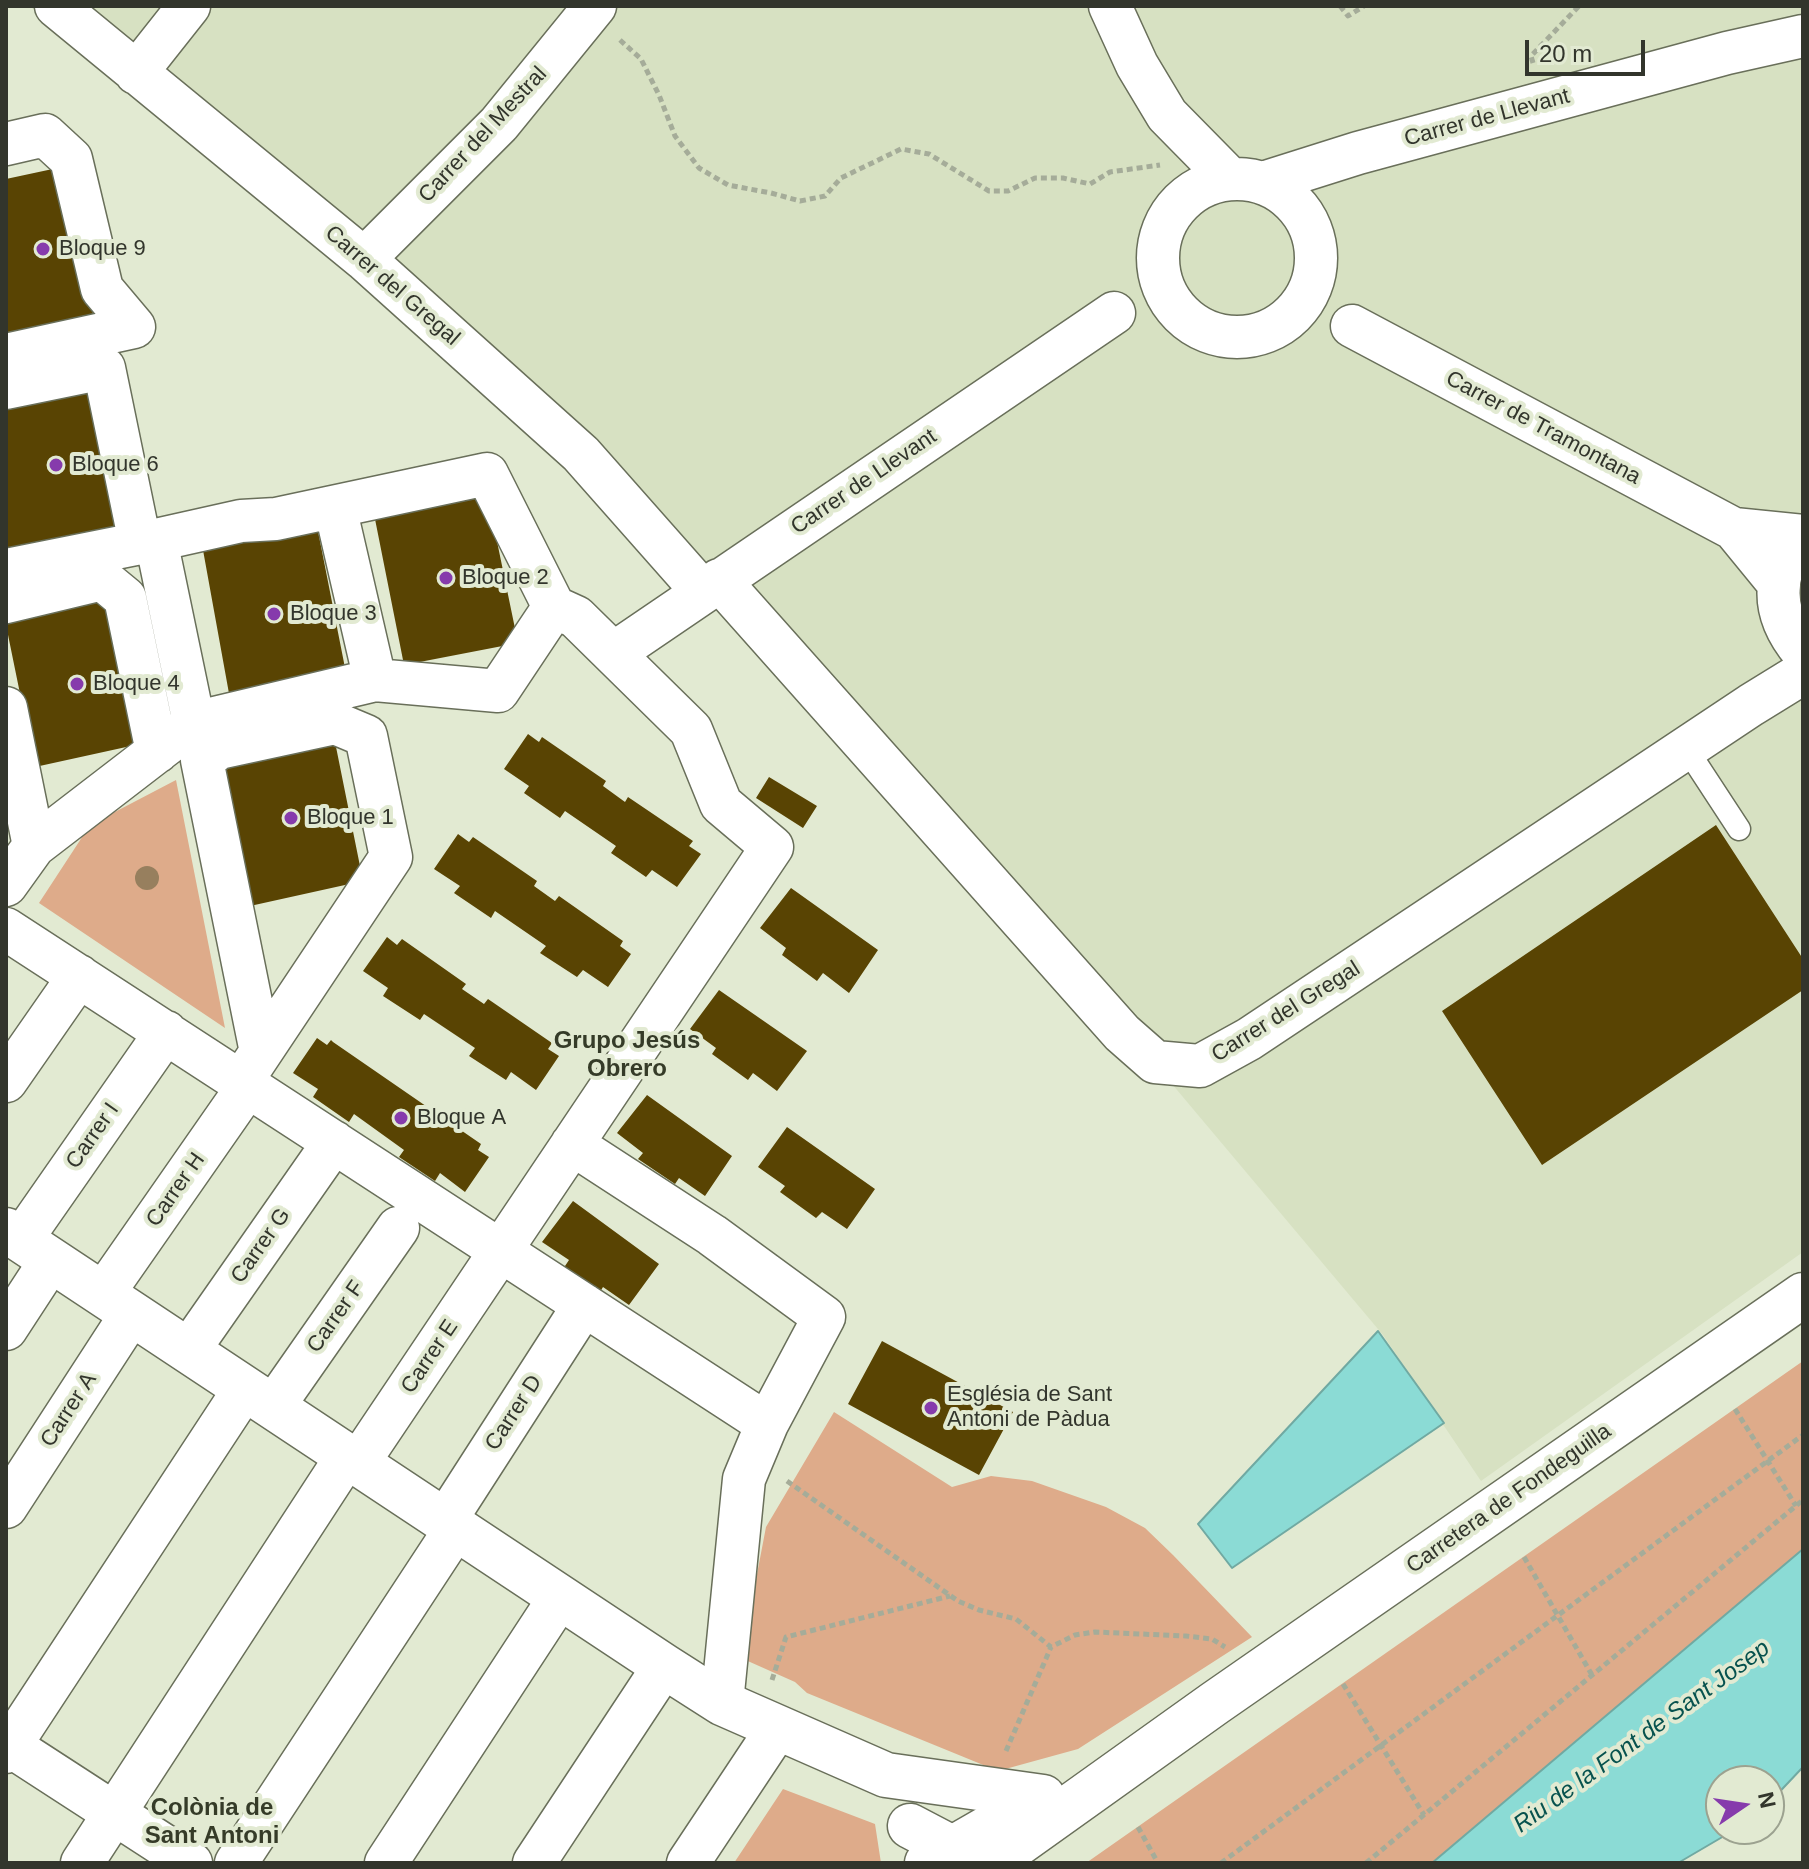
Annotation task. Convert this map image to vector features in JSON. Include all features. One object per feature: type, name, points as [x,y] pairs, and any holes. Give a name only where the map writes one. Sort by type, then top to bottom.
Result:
[{"type":"main road","points":[[26,1243],[722,1703],[777,1729],[904,1778],[1043,1797]]},
{"type":"main road","name":"Carretera de Fondeguilla","points":[[950,1854],[1215,1703],[1803,1295]]},
{"type":"main road","name":"Carretera de Fondeguilla","points":[[950,1854],[1043,1797],[1215,1703]]},
{"type":"main road","points":[[904,1778],[950,1854]]},
{"type":"street","name":"Carrer del Gregal","points":[[56,6],[364,259],[581,454],[711,586],[1122,1033],[1155,1062],[1200,1066],[1249,1039],[1751,705],[1799,654]]},
{"type":"street","points":[[136,73],[189,6]]},
{"type":"street","points":[[1110,6],[1137,65],[1167,115],[1246,181],[1284,194],[1302,211],[1313,233],[1317,258],[1313,282],[1302,305],[1284,323],[1263,333],[1241,337],[1218,335],[1197,327],[1179,312],[1168,297],[1158,260],[1160,238],[1180,181],[1167,115]]},
{"type":"street","name":"Carrer del Mestral","points":[[364,259],[499,124],[590,13]]},
{"type":"street","name":"Carrer de Llevant","points":[[1246,181],[1727,53],[1803,36]]},
{"type":"street","points":[[6,144],[45,135],[71,159],[102,289],[134,327],[6,355]]},
{"type":"street","points":[[1302,211],[1358,153]]},
{"type":"street","points":[[1180,181],[1205,185],[1246,181]]},
{"type":"street","name":"Carrer de Llevant","points":[[614,653],[1114,313],[1158,260]]},
{"type":"street","name":"Carrer de Tramontana","points":[[1313,282],[1352,326],[1734,529],[1803,536]]},
{"type":"street","points":[[1114,313],[1179,312]]},
{"type":"street","name":"Carrer de Tramontana","points":[[1284,323],[1352,326]]},
{"type":"street","points":[[6,388],[104,368],[194,723]]},
{"type":"street","points":[[6,570],[241,521],[276,519],[487,474],[554,607],[576,617],[614,653]]},
{"type":"street","points":[[335,507],[375,680]]},
{"type":"street","name":"Carrer de Tramontana","points":[[1734,529],[1779,584]]},
{"type":"street","points":[[1799,654],[1780,612],[1779,584],[1786,558],[1803,536]]},
{"type":"street","points":[[6,602],[102,579],[125,598],[157,752]]},
{"type":"street","points":[[6,885],[34,846],[194,723],[375,680],[498,691],[554,607]]},
{"type":"street","name":"Carrer E","points":[[82,1863],[353,1460],[501,1251],[772,847],[721,804],[691,730],[614,653]]},
{"type":"street","points":[[6,708],[34,846]]},
{"type":"street","name":"Carrer H","points":[[117,1304],[250,1073],[391,857],[366,736],[335,723],[219,748],[202,760],[250,1073]]},
{"type":"street","points":[[6,929],[166,1032],[250,1073],[334,1142],[767,1424]]},
{"type":"street","points":[[6,1081],[79,976]]},
{"type":"street","name":"Carrer I","points":[[6,1329],[26,1243],[166,1032]]},
{"type":"street","name":"Carrer G","points":[[188,1351],[334,1142]]},
{"type":"street","points":[[572,1144],[712,1235],[824,1317],[767,1424],[744,1479],[722,1703]]},
{"type":"street","name":"Carrer F","points":[[7,1747],[259,1398],[398,1228]]},
{"type":"street","name":"Carrer A","points":[[6,1507],[117,1304]]},
{"type":"street","name":"Carrer D","points":[[236,1863],[584,1305]]},
{"type":"street","points":[[386,1863],[560,1597]]},
{"type":"street","points":[[534,1863],[664,1666]]},
{"type":"street","points":[[688,1863],[777,1729]]},
{"type":"street","points":[[7,1747],[191,1863]]},
{"type":"lane","points":[[1686,748],[1739,829]]},
{"type":"path","points":[[1340,6],[1348,16],[1364,6]]},
{"type":"path","points":[[1543,103],[1531,56],[1579,6]]},
{"type":"path","points":[[590,13],[641,59],[675,136],[699,168],[728,185],[800,201],[825,196],[841,178],[901,149],[929,154],[989,191],[1008,191],[1035,178],[1063,178],[1090,184],[1110,172],[1180,181]]},
{"type":"path","points":[[1735,1409],[1796,1506]]},
{"type":"path","points":[[1221,1863],[1803,1435]]},
{"type":"path","points":[[778,1475],[951,1596],[979,1610],[1016,1619],[1051,1647]]},
{"type":"path","points":[[1366,1863],[1803,1500]]},
{"type":"path","points":[[1524,1557],[1592,1675]]},
{"type":"path","points":[[771,1685],[786,1637],[951,1596]]},
{"type":"path","points":[[1004,1757],[1051,1647],[1075,1635],[1095,1632],[1212,1639],[1231,1651]]},
{"type":"path","points":[[1343,1684],[1424,1815]]},
{"type":"path","points":[[1138,1827],[1158,1863]]},
{"type":"shaded area","points":[[29,6],[1803,6],[1803,1252],[1481,1481],[1383,1335],[1135,1040],[749,614],[226,146]]},
{"type":"shaded area","points":[[176,780],[225,1028],[39,903],[90,825]]},
{"type":"shaded area","points":[[1803,1361],[1803,1551],[1432,1863],[1086,1863]]},
{"type":"shaded area","points":[[834,1412],[952,1487],[991,1476],[1032,1481],[1106,1507],[1145,1528],[1252,1637],[1078,1749],[998,1771],[807,1693],[795,1682],[741,1658],[766,1527]]},
{"type":"shaded area","points":[[783,1789],[875,1824],[881,1863],[734,1863]]},
{"type":"water","points":[[1378,1331],[1444,1423],[1232,1568],[1198,1524]]},
{"type":"water","name":"Riu de la Font de Sant Josep","points":[[1803,1549],[1803,1767],[1785,1786],[1785,1765],[1705,1765],[1705,1845],[1709,1845],[1678,1863],[1432,1863]]},
{"type":"building","name":"Bloque 9","points":[[62,167],[94,318],[6,336],[6,179]]},
{"type":"building","name":"Bloque 6","points":[[89,381],[121,531],[6,550],[6,398]]},
{"type":"building","name":"Bloque 2","points":[[487,493],[518,643],[404,665],[374,514]]},
{"type":"building","name":"Bloque 3","points":[[317,526],[347,678],[230,699],[203,550]]},
{"type":"building","name":"Bloque 4","points":[[116,592],[149,742],[35,767],[6,615]]},
{"type":"building","name":"Bloque 1","points":[[333,732],[363,881],[250,906],[218,755]]},
{"type":"building","points":[[528,734],[539,742],[542,737],[606,781],[603,786],[625,802],[628,797],[693,841],[689,846],[701,854],[677,887],[652,870],[646,877],[611,853],[616,846],[565,811],[560,818],[524,793],[529,786],[504,769]]},
{"type":"building","points":[[769,777],[817,806],[803,828],[756,798]]},
{"type":"building","points":[[1716,825],[1803,959],[1803,990],[1542,1165],[1442,1011]]},
{"type":"building","points":[[458,834],[469,842],[473,837],[537,881],[534,886],[555,901],[559,896],[623,941],[620,946],[631,954],[608,987],[583,970],[577,977],[540,953],[546,946],[495,911],[491,918],[454,893],[460,886],[434,869]]},
{"type":"building","points":[[791,888],[878,950],[849,993],[823,973],[817,981],[782,955],[786,948],[760,928]]},
{"type":"building","points":[[387,937],[397,945],[402,939],[466,984],[462,989],[484,1004],[488,999],[552,1043],[548,1049],[559,1056],[536,1090],[511,1072],[506,1080],[469,1056],[475,1048],[424,1014],[420,1020],[383,996],[388,988],[363,971]]},
{"type":"building","points":[[719,990],[807,1051],[777,1091],[753,1073],[748,1080],[712,1054],[716,1048],[690,1029]]},
{"type":"building","name":"Bloque A","points":[[317,1038],[327,1045],[331,1040],[481,1144],[478,1150],[489,1157],[465,1192],[440,1173],[435,1181],[399,1157],[404,1150],[354,1114],[349,1122],[313,1097],[318,1089],[293,1073]]},
{"type":"building","points":[[647,1095],[732,1156],[705,1196],[679,1178],[675,1184],[638,1159],[643,1153],[617,1133]]},
{"type":"building","points":[[787,1127],[875,1189],[847,1229],[822,1212],[816,1218],[780,1192],[785,1186],[758,1167]]},
{"type":"building","points":[[573,1201],[659,1264],[629,1305],[603,1287],[600,1292],[563,1269],[569,1260],[542,1242]]},
{"type":"building","name":"Església de Sant Antoni de Pàdua","points":[[882,1341],[1013,1412],[979,1475],[848,1404]]},
{"type":"place","name":"Bloque 9","points":[[43,249]]},
{"type":"place","name":"Bloque 6","points":[[56,465]]},
{"type":"place","name":"Bloque 2","points":[[446,578]]},
{"type":"place","name":"Bloque 3","points":[[274,614]]},
{"type":"place","name":"Bloque 4","points":[[77,684]]},
{"type":"place","name":"Bloque 1","points":[[291,818]]},
{"type":"place","name":"Bloque A","points":[[401,1118]]},
{"type":"place","name":"Església de Sant Antoni de Pàdua","points":[[931,1408]]},
{"type":"district","name":"Grupo Jesús Obrero","points":[[627,1055]]},
{"type":"district","name":"Colònia de Sant Antoni","points":[[212,1822]]}]
